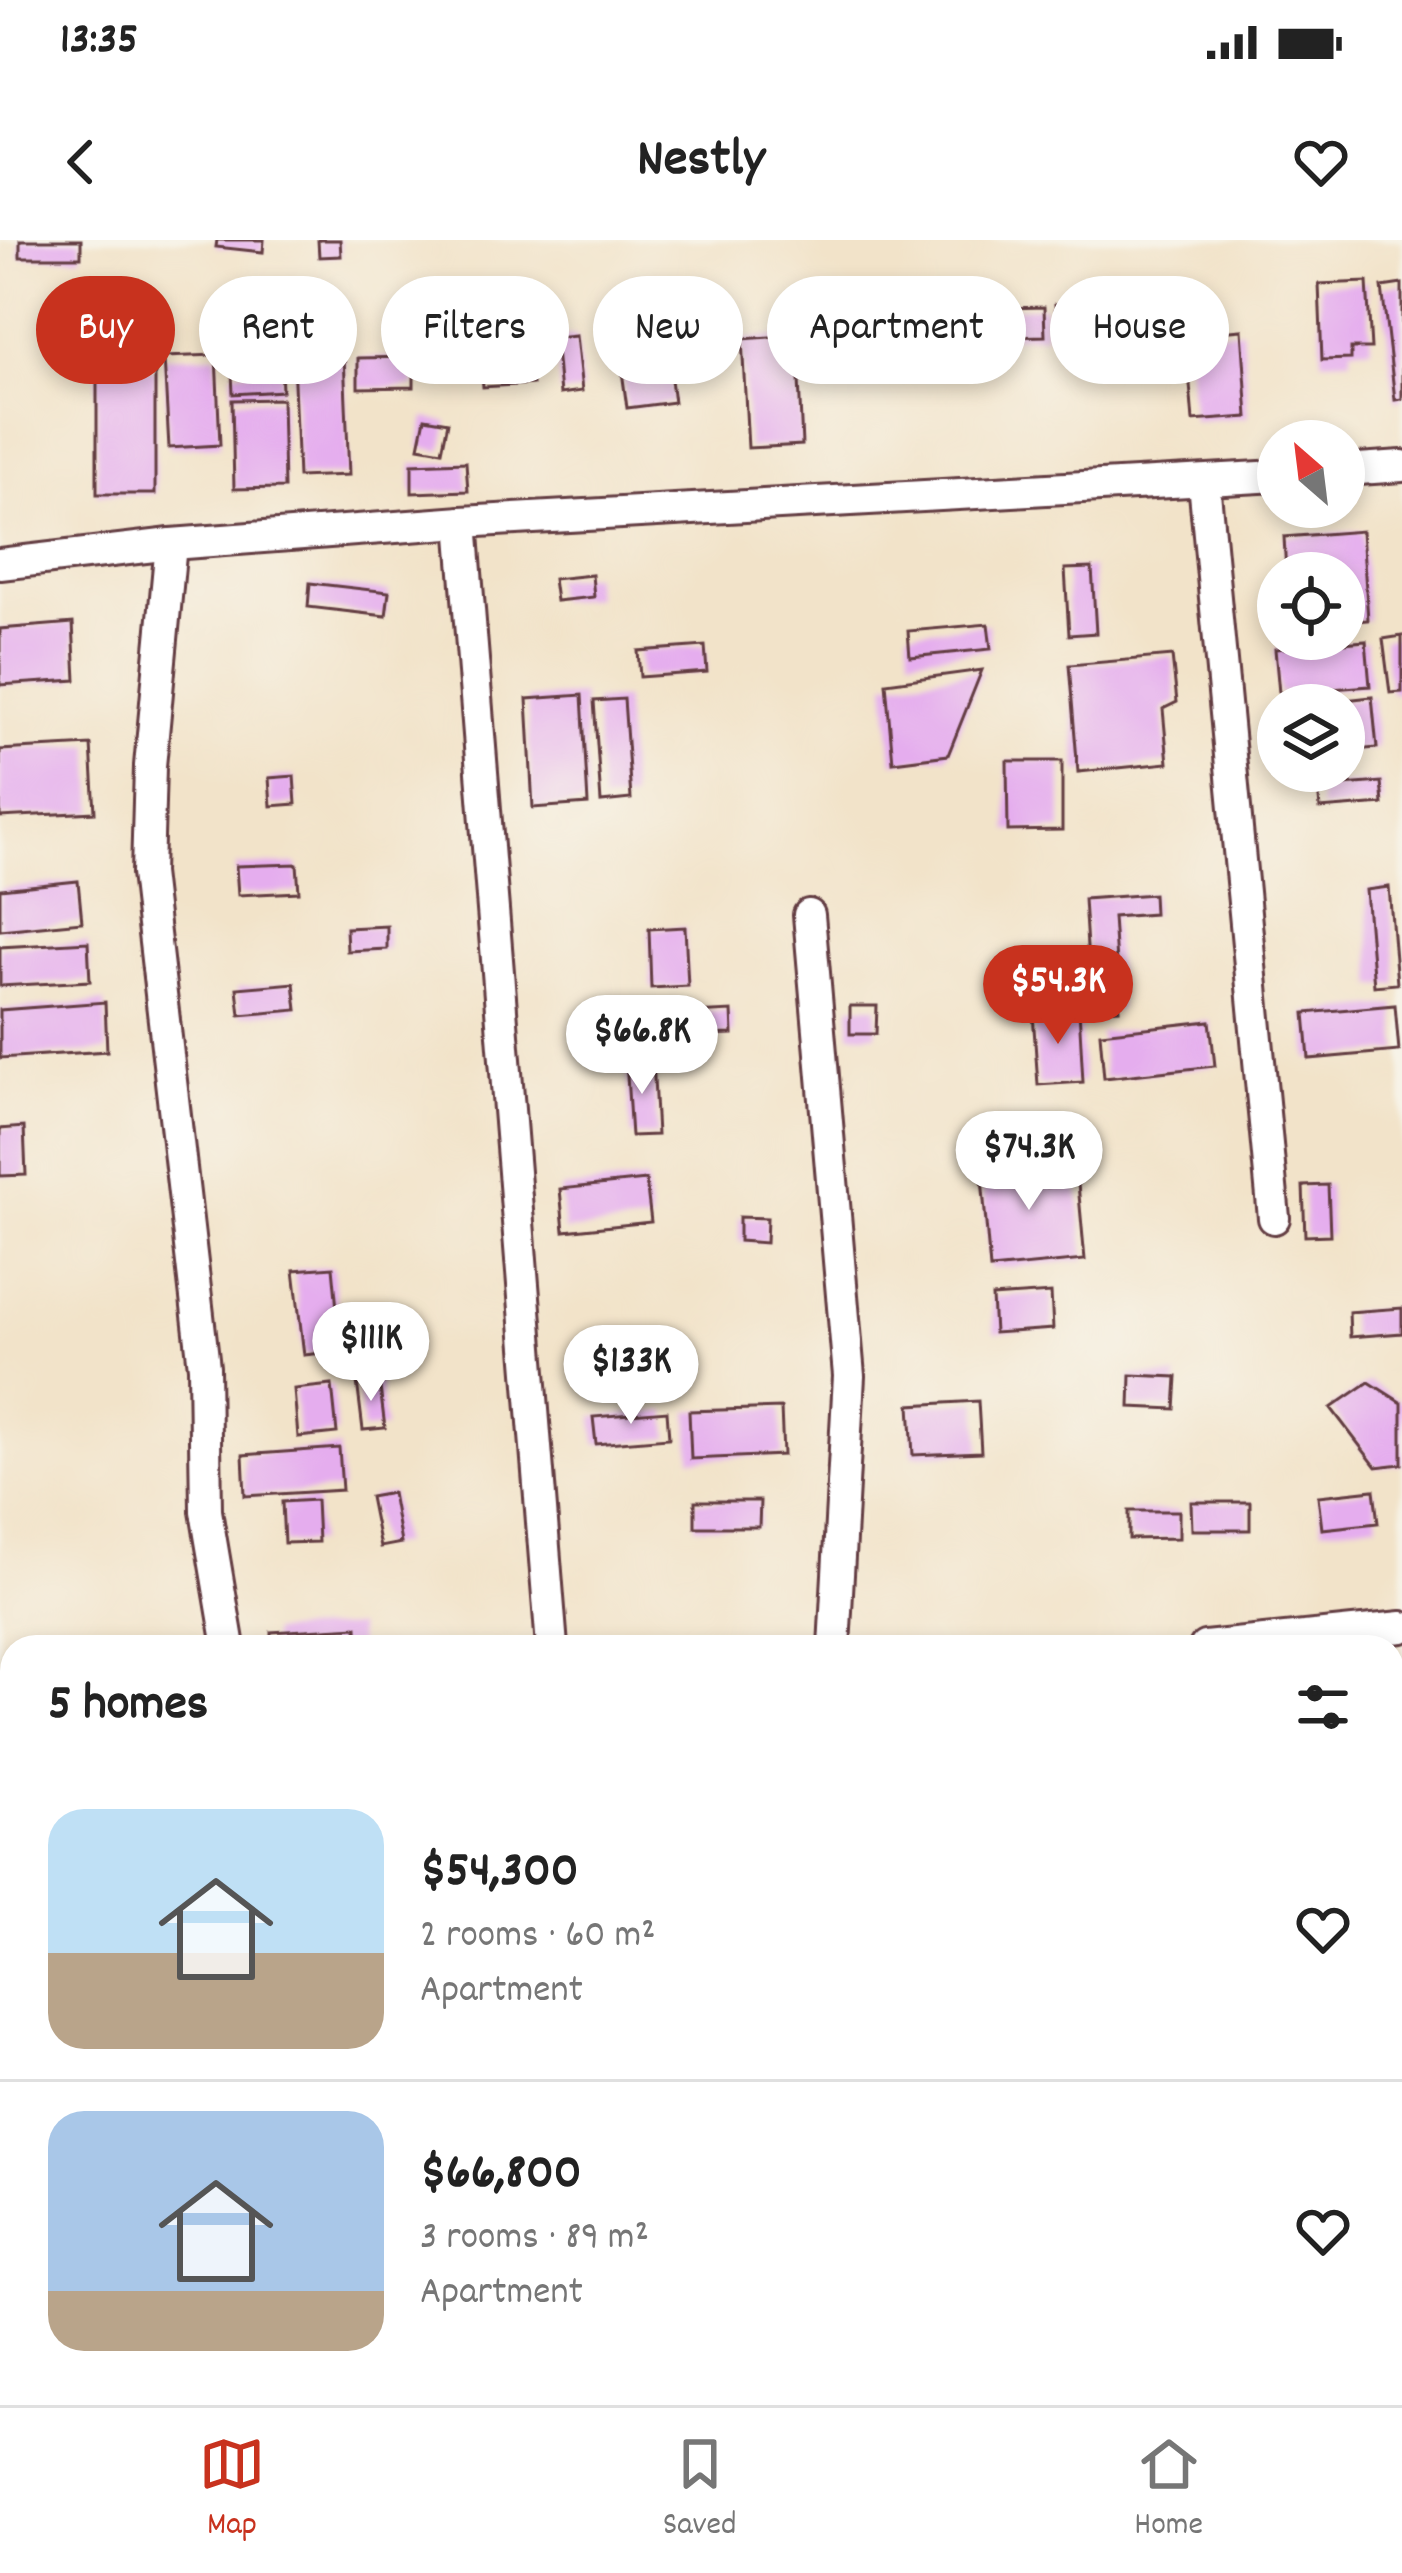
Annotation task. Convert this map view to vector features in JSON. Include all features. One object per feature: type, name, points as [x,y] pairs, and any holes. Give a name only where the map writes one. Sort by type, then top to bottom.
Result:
[{"type":"street","points":[[1365,469],[1402,466]]},
{"type":"street","points":[[0,564],[171,544],[461,522],[1257,478]]},
{"type":"street","points":[[1204,482],[1274,1218]]},
{"type":"street","points":[[461,522],[551,1635]]},
{"type":"street","points":[[171,544],[150,766],[147,873],[204,1367],[206,1511],[227,1635]]},
{"type":"street","points":[[809,915],[849,1376],[835,1635]]},
{"type":"street","points":[[1323,1635],[1402,1627]]},
{"type":"building","points":[[20,240],[81,240],[81,257],[20,257]]},
{"type":"building","points":[[217,240],[264,240],[263,252],[216,247]]},
{"type":"building","points":[[318,240],[340,240],[341,256],[319,257]]},
{"type":"building","points":[[1367,282],[1371,348],[1351,348],[1351,359],[1322,360],[1319,284]]},
{"type":"building","points":[[1402,284],[1402,399],[1395,400],[1382,287]]},
{"type":"building","points":[[1026,307],[1044,307],[1045,336],[1026,337]]},
{"type":"building","points":[[1242,330],[1248,417],[1193,421],[1190,384],[1229,384],[1229,331]]},
{"type":"building","points":[[576,336],[582,391],[560,394],[559,384],[569,384],[569,337]]},
{"type":"building","points":[[767,337],[767,384],[799,384],[802,445],[748,448],[743,339]]},
{"type":"building","points":[[199,356],[199,384],[217,384],[220,445],[169,448],[165,384],[175,384],[175,357]]},
{"type":"building","points":[[358,358],[381,358],[381,384],[414,387],[358,388]]},
{"type":"building","points":[[97,384],[155,384],[155,494],[97,494]]},
{"type":"building","points":[[233,384],[282,384],[282,391],[233,394]]},
{"type":"building","points":[[294,384],[345,384],[349,475],[298,477]]},
{"type":"building","points":[[624,384],[672,384],[674,402],[627,408]]},
{"type":"building","points":[[282,399],[284,488],[234,489],[232,400]]},
{"type":"building","points":[[425,418],[448,422],[442,451],[419,447]]},
{"type":"building","points":[[466,462],[468,491],[412,493],[412,464]]},
{"type":"building","points":[[1362,531],[1363,552],[1285,552],[1284,537]]},
{"type":"building","points":[[1092,568],[1096,633],[1069,635],[1065,569]]},
{"type":"building","points":[[592,575],[594,597],[556,601],[553,579]]},
{"type":"building","points":[[310,583],[389,592],[386,616],[308,607]]},
{"type":"building","points":[[73,623],[76,680],[0,685],[0,629]]},
{"type":"building","points":[[988,624],[991,649],[910,657],[908,631]]},
{"type":"building","points":[[1402,636],[1402,692],[1390,693],[1383,639]]},
{"type":"building","points":[[1365,641],[1370,686],[1278,684],[1276,660],[1365,660]]},
{"type":"building","points":[[705,646],[707,672],[640,677],[638,651]]},
{"type":"building","points":[[1172,656],[1177,702],[1163,709],[1168,763],[1078,772],[1069,665]]},
{"type":"building","points":[[982,670],[948,755],[893,762],[886,683]]},
{"type":"building","points":[[582,695],[588,804],[533,808],[527,699]]},
{"type":"building","points":[[1372,697],[1377,748],[1365,749],[1365,698]]},
{"type":"building","points":[[624,699],[631,799],[601,802],[594,701]]},
{"type":"building","points":[[91,745],[95,812],[0,817],[0,750]]},
{"type":"building","points":[[1007,761],[1062,761],[1062,830],[1008,831]]},
{"type":"building","points":[[294,776],[296,804],[271,806],[269,778]]},
{"type":"building","points":[[1381,782],[1383,804],[1320,809],[1318,792],[1365,792],[1365,783]]},
{"type":"building","points":[[297,864],[299,892],[238,895],[236,866]]},
{"type":"building","points":[[78,881],[82,922],[0,930],[0,889]]},
{"type":"building","points":[[1389,887],[1397,984],[1374,986],[1366,890]]},
{"type":"building","points":[[1153,894],[1154,914],[1113,917],[1119,1009],[1091,1011],[1084,899]]},
{"type":"building","points":[[387,926],[387,949],[347,951],[346,928]]},
{"type":"building","points":[[685,927],[688,986],[651,988],[649,929]]},
{"type":"building","points":[[88,942],[90,981],[0,986],[0,947]]},
{"type":"building","points":[[294,983],[297,1010],[240,1015],[237,988]]},
{"type":"building","points":[[105,1002],[107,1051],[0,1058],[0,1010]]},
{"type":"building","points":[[1395,1005],[1399,1051],[1309,1059],[1305,1013]]},
{"type":"building","points":[[850,1006],[877,1006],[876,1034],[850,1034]]},
{"type":"building","points":[[1079,1009],[1083,1082],[1038,1085],[1033,1013]]},
{"type":"building","points":[[732,1011],[733,1034],[674,1036],[673,1014]]},
{"type":"building","points":[[1210,1021],[1215,1066],[1104,1078],[1100,1033]]},
{"type":"building","points":[[653,1059],[657,1135],[631,1136],[626,1060]]},
{"type":"building","points":[[24,1127],[26,1175],[0,1176],[0,1129]]},
{"type":"building","points":[[1042,1149],[1045,1187],[1078,1184],[1085,1260],[990,1269],[980,1155]]},
{"type":"building","points":[[646,1180],[651,1222],[564,1231],[560,1189]]},
{"type":"building","points":[[1328,1185],[1330,1235],[1305,1236],[1303,1186]]},
{"type":"building","points":[[739,1217],[767,1218],[766,1243],[739,1241]]},
{"type":"building","points":[[333,1267],[341,1351],[304,1355],[294,1270]]},
{"type":"building","points":[[1051,1293],[1053,1329],[994,1333],[992,1297]]},
{"type":"building","points":[[1402,1308],[1402,1333],[1350,1337],[1349,1312]]},
{"type":"building","points":[[1131,1375],[1177,1377],[1175,1409],[1130,1407]]},
{"type":"building","points":[[379,1379],[385,1428],[363,1430],[357,1381]]},
{"type":"building","points":[[1369,1382],[1402,1403],[1402,1464],[1376,1467],[1331,1408]]},
{"type":"building","points":[[332,1385],[337,1433],[298,1437],[294,1389]]},
{"type":"building","points":[[978,1401],[981,1452],[913,1455],[910,1405]]},
{"type":"building","points":[[781,1408],[783,1455],[691,1459],[689,1411]]},
{"type":"building","points":[[667,1411],[669,1438],[596,1444],[593,1417]]},
{"type":"building","points":[[339,1448],[342,1490],[245,1496],[243,1455]]},
{"type":"building","points":[[1374,1490],[1378,1523],[1322,1529],[1318,1496]]},
{"type":"building","points":[[392,1493],[401,1543],[380,1547],[370,1497]]},
{"type":"building","points":[[316,1500],[318,1542],[284,1543],[282,1502]]},
{"type":"building","points":[[695,1501],[760,1501],[759,1527],[695,1527]]},
{"type":"building","points":[[1191,1502],[1250,1502],[1250,1530],[1192,1530]]},
{"type":"building","points":[[1129,1511],[1179,1511],[1179,1538],[1129,1539]]},
{"type":"building","points":[[357,1627],[357,1635],[271,1635]]}]
